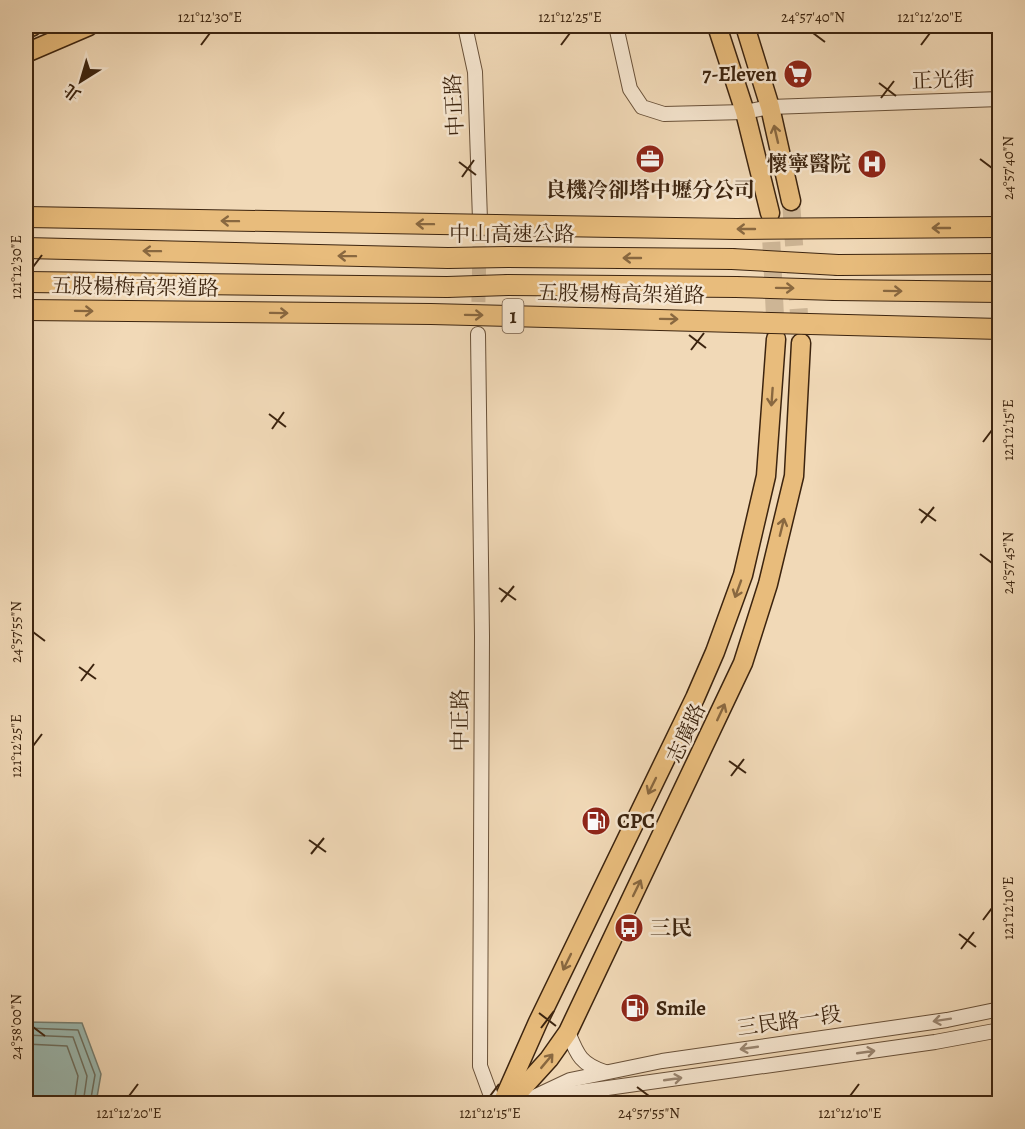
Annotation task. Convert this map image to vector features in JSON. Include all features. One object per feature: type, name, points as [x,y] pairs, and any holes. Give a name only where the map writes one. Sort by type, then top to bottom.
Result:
[{"type":"highway","points":[[26,217],[736,229],[999,227]]},
{"type":"highway","name":"中山高速公路","points":[[26,248],[448,258],[732,259],[838,265],[999,264]]},
{"type":"highway","name":"1","points":[[26,282],[447,287],[508,285],[735,287],[999,292]]},
{"type":"highway","name":"五股楊梅高架道路","points":[[26,310],[431,314],[999,328]]},
{"type":"main road","points":[[26,28],[33,26]]},
{"type":"main road","points":[[26,53],[90,26]]},
{"type":"main road","points":[[717,26],[745,112],[770,213]]},
{"type":"main road","points":[[745,26],[770,107],[791,201]]},
{"type":"main road","name":"志廣路","points":[[502,1104],[543,1011],[695,698],[715,652],[743,575],[766,476],[776,339]]},
{"type":"main road","name":"志廣路","points":[[508,1104],[549,1059],[568,1032],[743,663],[768,584],[794,476],[801,343]]},
{"type":"street","name":"中正路","points":[[465,26],[475,72],[480,220]]},
{"type":"street","name":"正光街","points":[[616,26],[630,89],[642,107],[664,114],[745,112],[770,107],[999,99]]},
{"type":"street","name":"中正路","points":[[478,334],[482,636],[480,1066],[494,1104]]},
{"type":"street","name":"三民路一段","points":[[519,1104],[570,1080],[662,1061],[947,1020],[999,1009]]},
{"type":"street","name":"三民路一段","points":[[532,1104],[565,1094],[935,1042],[999,1030]]},
{"type":"street","points":[[568,1032],[577,1056],[592,1068],[607,1073]]},
{"type":"water","points":[[26,1022],[82,1023],[101,1074],[96,1103],[26,1103]]},
{"type":"tunnel","points":[[791,201],[801,343]]},
{"type":"tunnel","points":[[770,215],[776,337]]},
{"type":"tunnel","points":[[478,323],[480,220]]},
{"type":"place","name":"7-Eleven","points":[[798,74]]},
{"type":"place","name":"良機冷卻塔中壢分公司","points":[[650,159]]},
{"type":"place","name":"懷寧醫院","points":[[872,164]]},
{"type":"place","name":"CPC","points":[[596,821]]},
{"type":"place","name":"三民","points":[[629,928]]},
{"type":"place","name":"Smile","points":[[635,1008]]}]
